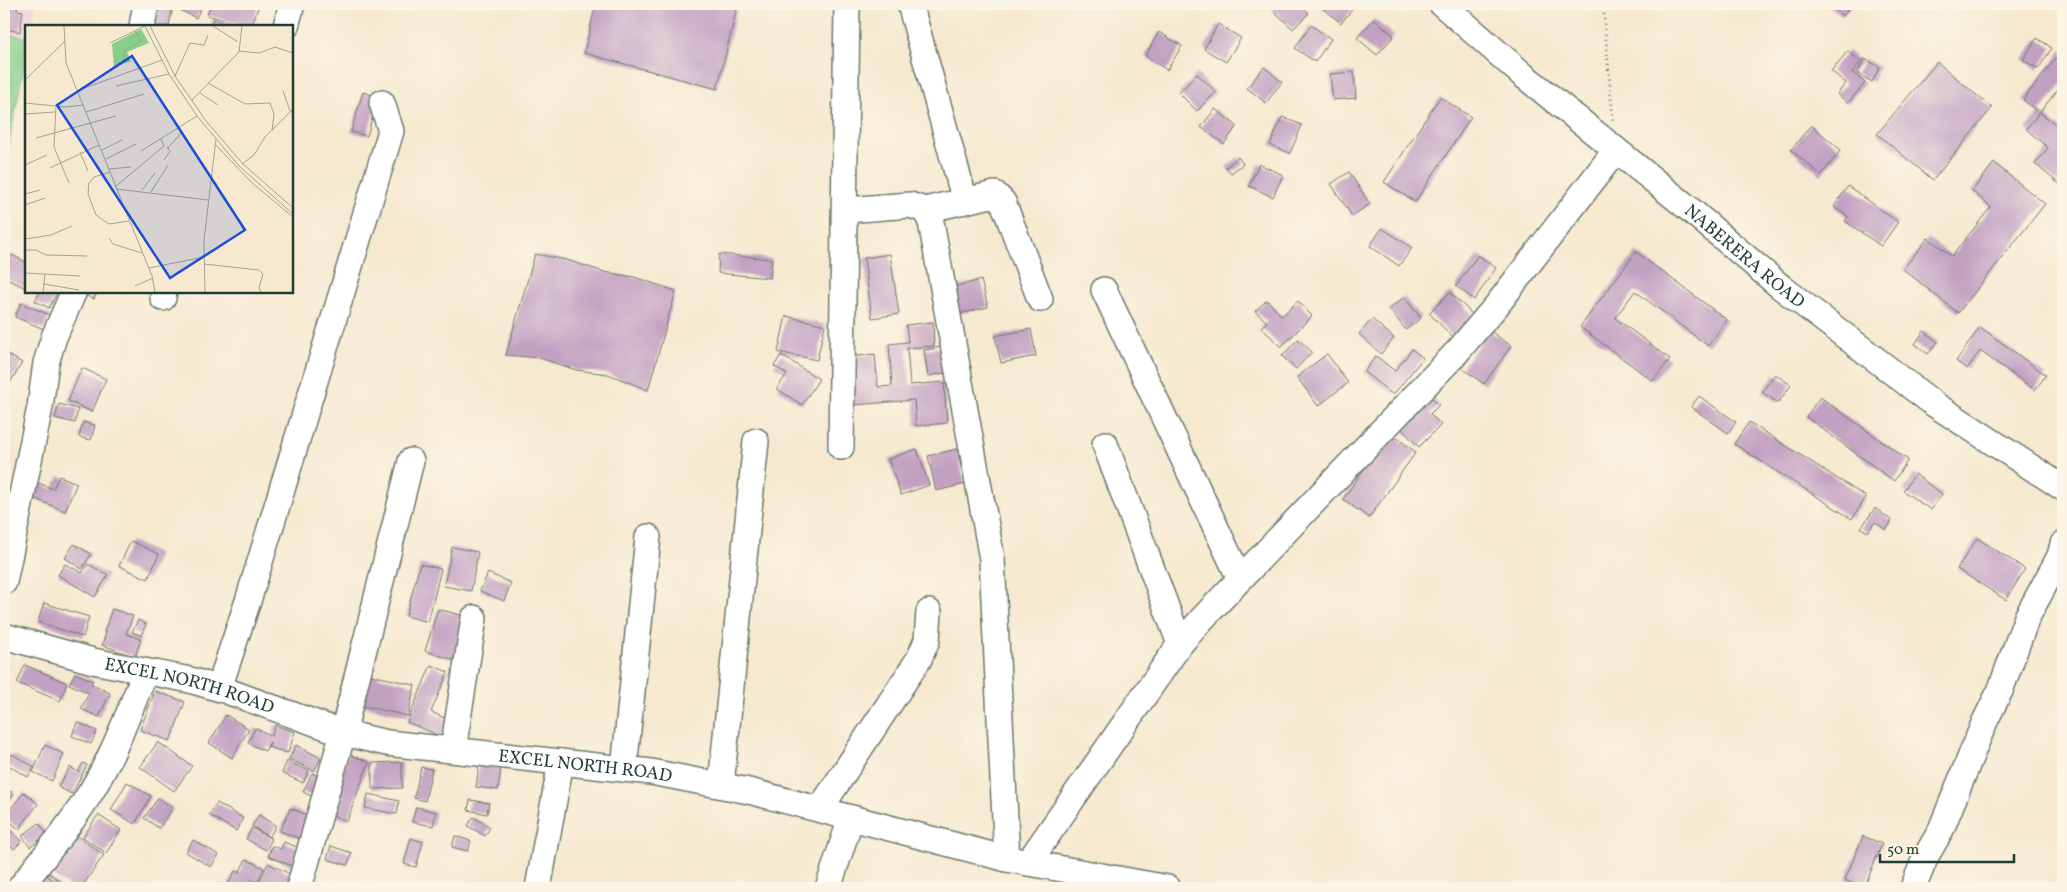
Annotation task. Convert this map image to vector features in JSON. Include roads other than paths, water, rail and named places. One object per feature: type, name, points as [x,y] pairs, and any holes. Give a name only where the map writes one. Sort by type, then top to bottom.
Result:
[{"type":"street","points":[[142,25],[146,4]]},
{"type":"street","points":[[286,25],[292,4]]},
{"type":"street","points":[[841,447],[848,4]]},
{"type":"street","points":[[910,4],[965,201]]},
{"type":"street","name":"NABERERA ROAD","points":[[1442,4],[1523,75],[1688,208],[1781,287],[1919,392],[2063,488]]},
{"type":"street","points":[[219,688],[248,601],[391,131],[382,103]]},
{"type":"street","points":[[1018,861],[1180,644],[1457,352],[1497,305],[1616,150]]},
{"type":"street","points":[[846,210],[910,205],[925,210],[995,194],[1003,202],[1040,299]]},
{"type":"street","points":[[925,210],[931,222],[992,559],[1018,861]]},
{"type":"street","points":[[1104,290],[1240,579]]},
{"type":"street","points":[[4,582],[40,407],[46,363],[74,292]]},
{"type":"street","points":[[721,785],[756,441]]},
{"type":"street","points":[[1104,444],[1180,644]]},
{"type":"street","points":[[298,888],[342,733],[411,461]]},
{"type":"street","points":[[624,769],[648,537]]},
{"type":"street","points":[[1913,888],[1926,856],[1940,832],[1985,721],[2000,691],[2027,617],[2060,556],[2063,544]]},
{"type":"street","points":[[820,810],[919,659],[927,640],[929,612]]},
{"type":"street","points":[[453,750],[474,618]]},
{"type":"street","name":"EXCEL NORTH ROAD","points":[[4,636],[93,661],[190,680],[219,688],[342,733],[387,743],[651,772],[721,785],[1018,861],[1168,888]]},
{"type":"street","points":[[20,888],[60,837],[106,767],[145,672]]},
{"type":"street","points":[[538,888],[561,762]]},
{"type":"street","points":[[828,888],[851,818]]}]
